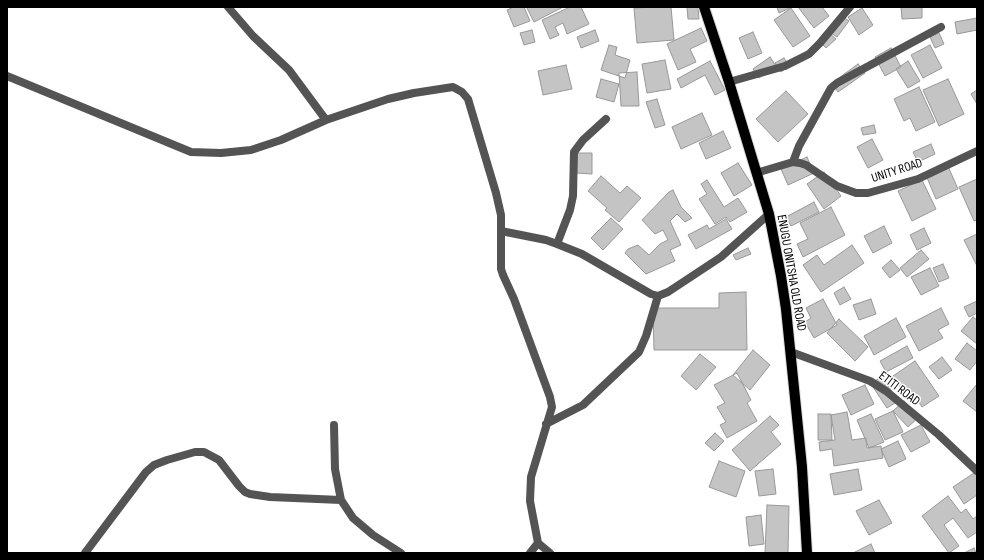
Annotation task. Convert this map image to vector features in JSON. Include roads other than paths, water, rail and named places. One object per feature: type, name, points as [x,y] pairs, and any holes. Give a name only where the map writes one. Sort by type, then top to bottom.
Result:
[{"type":"main road","name":"ENUGU ONITSHA OLD ROAD","points":[[704,7],[729,82],[769,214],[782,282],[791,352],[802,467],[807,553]]},
{"type":"street","points":[[228,7],[253,36],[289,70],[326,120]]},
{"type":"street","points":[[729,82],[785,66],[809,54],[850,7]]},
{"type":"street","points":[[756,173],[792,162],[799,146],[831,88],[837,83],[941,27]]},
{"type":"street","points":[[7,76],[191,152],[251,150],[280,140],[326,120],[366,106],[414,93],[453,87],[458,88],[468,98],[501,215],[502,275],[514,299],[550,397],[552,408],[531,476],[530,501],[538,543],[550,553]]},
{"type":"street","points":[[557,244],[570,210],[573,196],[574,152],[583,140],[606,120]]},
{"type":"street","name":"UNITY ROAD","points":[[792,162],[806,165],[837,186],[846,190],[868,193],[918,179],[977,151]]},
{"type":"street","points":[[501,231],[546,240],[582,254],[651,294],[658,296],[668,292],[721,258],[769,214]]},
{"type":"street","points":[[546,424],[583,405],[639,352],[646,336],[658,296]]},
{"type":"street","name":"ETITI ROAD","points":[[791,352],[870,381],[886,391],[939,435],[977,471]]},
{"type":"street","points":[[334,425],[335,469],[341,500],[353,518],[373,535],[401,553]]},
{"type":"street","points":[[85,553],[146,472],[154,465],[166,460],[195,452],[204,452],[220,460],[239,486],[245,492],[250,494],[270,497],[341,500]]},
{"type":"street","points":[[530,553],[538,543]]}]
